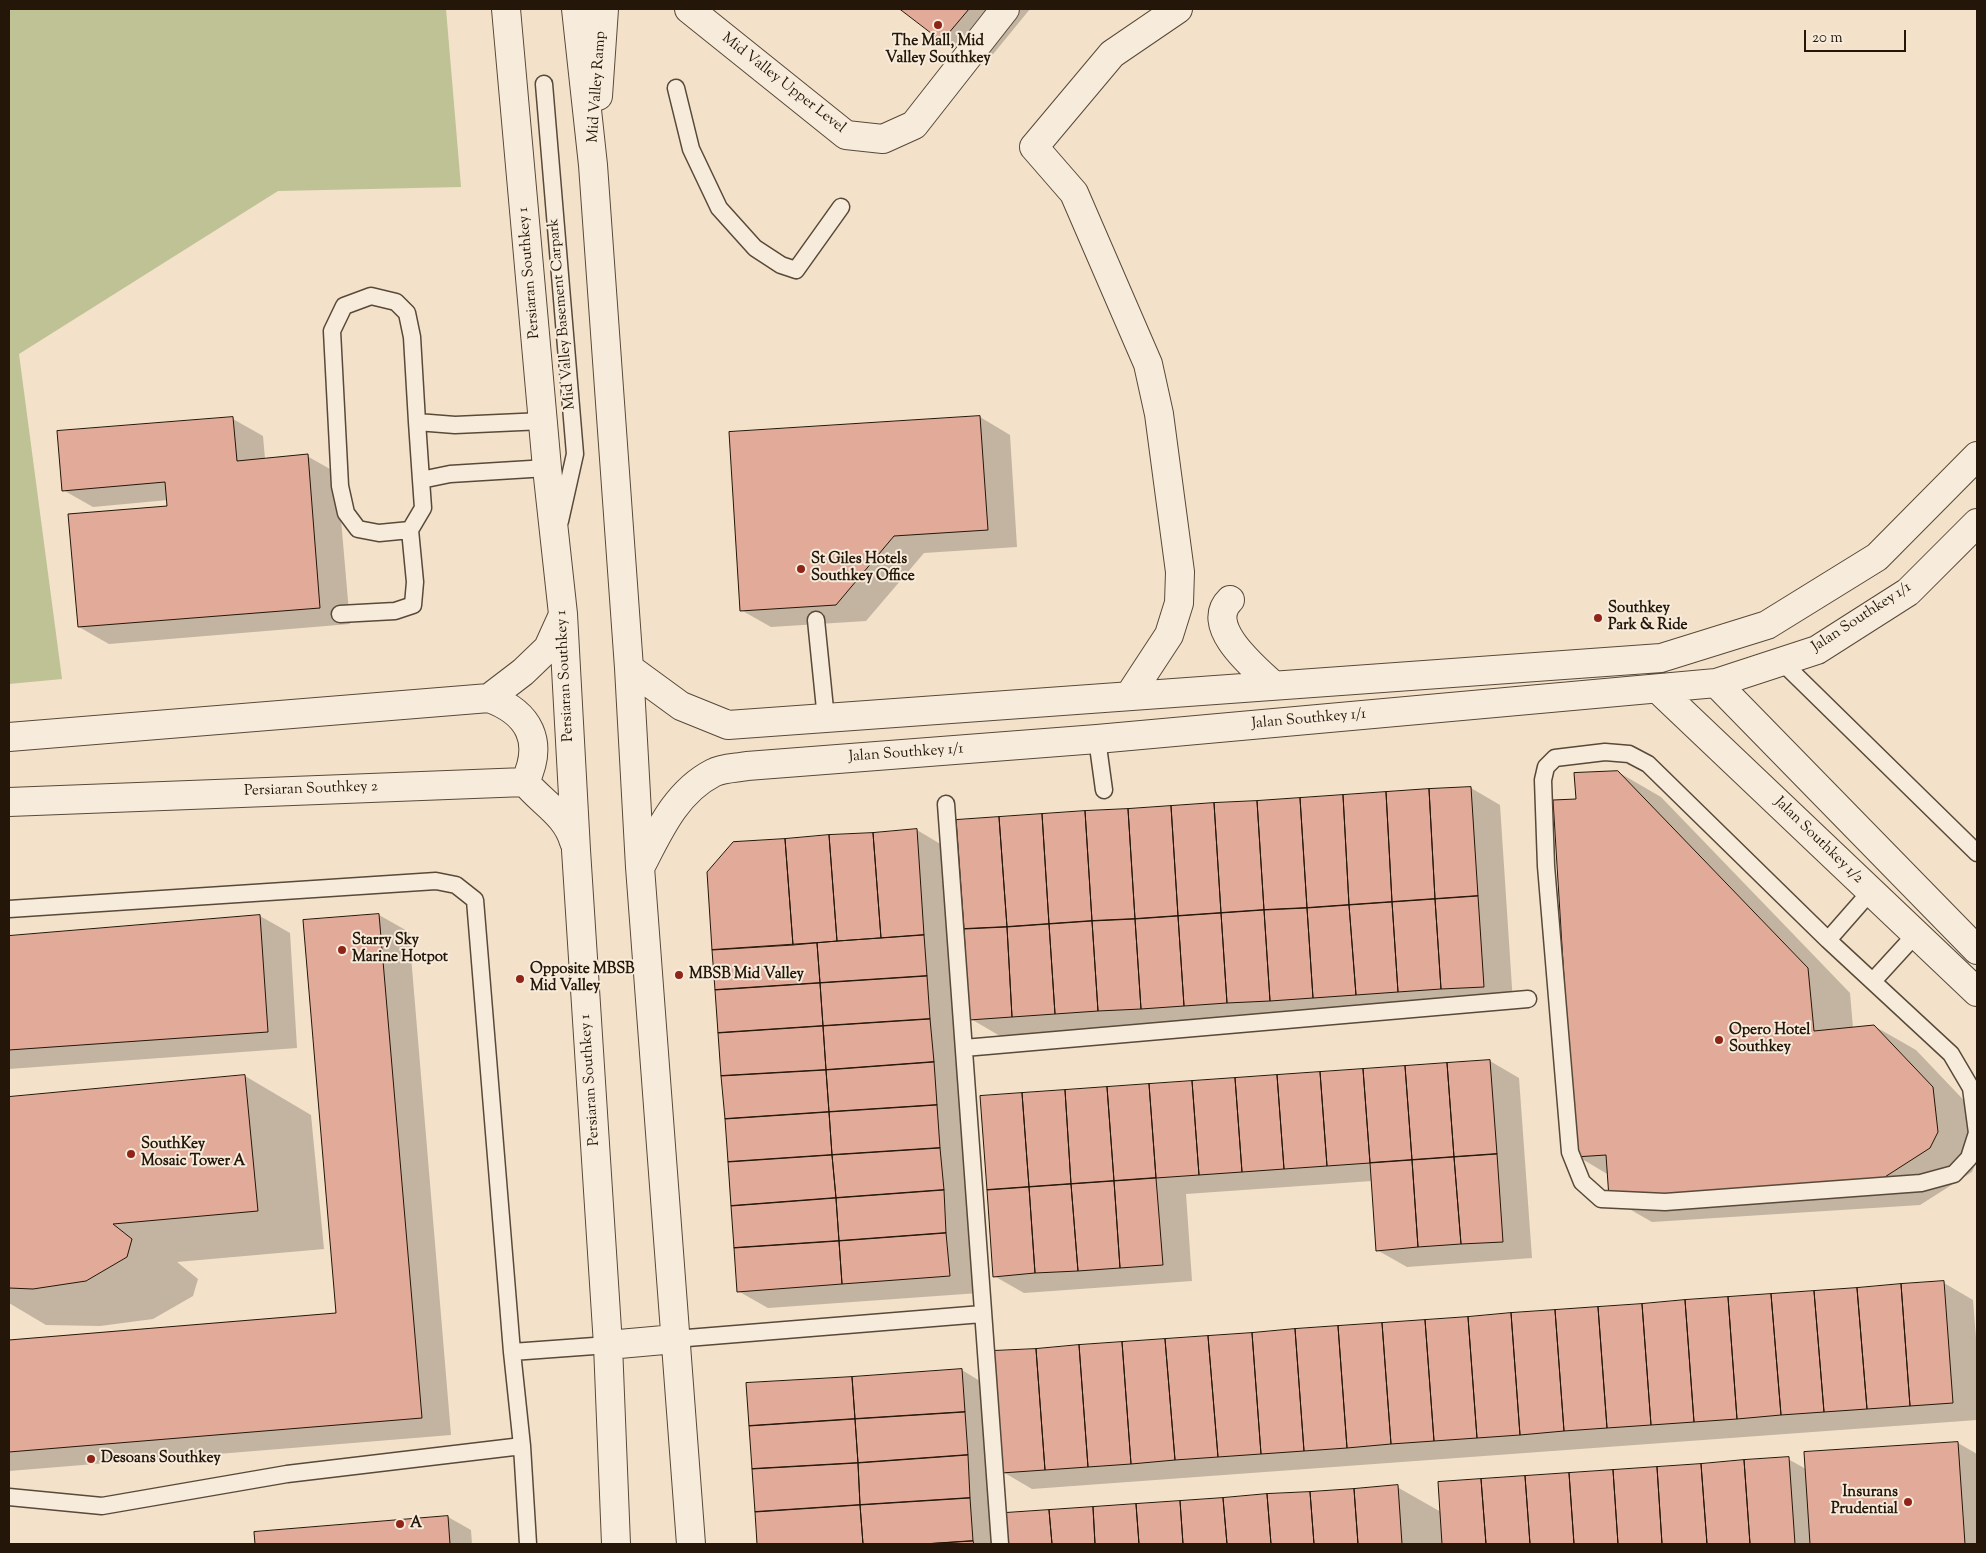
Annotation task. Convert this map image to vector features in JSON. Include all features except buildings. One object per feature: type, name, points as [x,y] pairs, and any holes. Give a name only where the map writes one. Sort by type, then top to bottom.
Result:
[{"type":"street","name":"Persiaran Southkey 1","points":[[506,9],[547,468],[563,614],[576,850],[608,1345],[616,1544]]},
{"type":"street","points":[[576,9],[593,165],[629,668],[640,867],[692,1544]]},
{"type":"street","name":"Mid Valley Ramp","points":[[593,165],[604,9]]},
{"type":"street","name":"Mid Valley Upper Level","points":[[689,9],[846,135],[883,139],[914,125],[1005,9]]},
{"type":"street","points":[[1129,696],[1169,635],[1179,603],[1180,572],[1159,414],[1148,364],[1074,193],[1034,147],[1112,54],[1178,9]]},
{"type":"street","points":[[629,668],[681,706],[728,725],[1661,658],[1767,625],[1877,557],[1977,456]]},
{"type":"street","name":"Jalan Southkey 1/1","points":[[640,867],[665,819],[684,794],[714,773],[747,766],[1097,739],[1659,690],[1716,683],[1817,650],[1908,592],[1977,523]]},
{"type":"street","points":[[1230,600],[1222,614],[1223,626],[1239,652],[1273,685]]},
{"type":"street","points":[[490,698],[523,672],[548,648],[563,614]]},
{"type":"street","points":[[1716,683],[1977,950]]},
{"type":"street","name":"Jalan Southkey 1/2","points":[[1659,690],[1977,992]]},
{"type":"street","points":[[9,737],[490,698],[506,704],[520,715],[530,730],[534,748],[532,766],[525,782],[533,792],[556,812],[570,830],[576,850]]},
{"type":"street","name":"Persiaran Southkey 2","points":[[9,802],[525,782]]},
{"type":"street","points":[[608,1345],[675,1339]]},
{"type":"lane","name":"Mid Valley Basement Carpark","points":[[544,84],[575,454],[555,543]]},
{"type":"lane","points":[[676,88],[691,149],[719,208],[756,248],[781,265],[796,270],[841,207]]},
{"type":"lane","points":[[340,614],[395,611],[413,605],[415,582],[410,530],[423,508],[412,337],[407,313],[396,302],[371,296],[344,306],[332,331],[340,486],[346,513],[358,529],[379,534],[410,530]]},
{"type":"lane","points":[[417,422],[454,425],[543,421]]},
{"type":"lane","points":[[421,480],[450,474],[547,468]]},
{"type":"lane","points":[[816,620],[826,719]]},
{"type":"lane","points":[[1782,662],[1977,853]]},
{"type":"lane","points":[[1097,739],[1104,790]]},
{"type":"lane","points":[[1605,752],[1629,754],[1648,764],[1828,940],[1951,1054],[1972,1088],[1977,1133],[1969,1158],[1954,1174],[1921,1184],[1665,1202],[1601,1199],[1582,1182],[1570,1152],[1546,866],[1543,780],[1546,767],[1555,758],[1605,752]]},
{"type":"lane","points":[[946,804],[1000,1544]]},
{"type":"lane","points":[[9,909],[436,881],[456,885],[475,900],[512,1352],[522,1446],[528,1544]]},
{"type":"lane","points":[[1828,940],[1871,891]]},
{"type":"lane","points":[[1873,981],[1916,934]]},
{"type":"lane","points":[[964,1048],[1528,999]]},
{"type":"lane","points":[[675,1339],[982,1314]]},
{"type":"lane","points":[[512,1352],[608,1345]]},
{"type":"lane","points":[[9,1496],[102,1506],[287,1474],[522,1446]]},
{"type":"green space","points":[[9,9],[446,9],[461,187],[278,191],[19,354],[62,679],[9,684]]},
{"type":"place","name":"The Mall, Mid Valley Southkey","points":[[938,25]]},
{"type":"place","name":"St Giles Hotels Southkey Office","points":[[801,569]]},
{"type":"place","name":"Southkey Park & Ride","points":[[1598,618]]},
{"type":"place","name":"Starry Sky Marine Hotpot","points":[[342,950]]},
{"type":"place","name":"MBSB Mid Valley","points":[[679,975]]},
{"type":"place","name":"Opposite MBSB Mid Valley","points":[[520,979]]},
{"type":"place","name":"Opero Hotel Southkey","points":[[1719,1040]]},
{"type":"place","name":"SouthKey Mosaic Tower A","points":[[131,1154]]},
{"type":"place","name":"Desoans Southkey","points":[[91,1459]]},
{"type":"place","name":"Insurans Prudential","points":[[1908,1502]]},
{"type":"place","name":"A","points":[[400,1524]]}]
